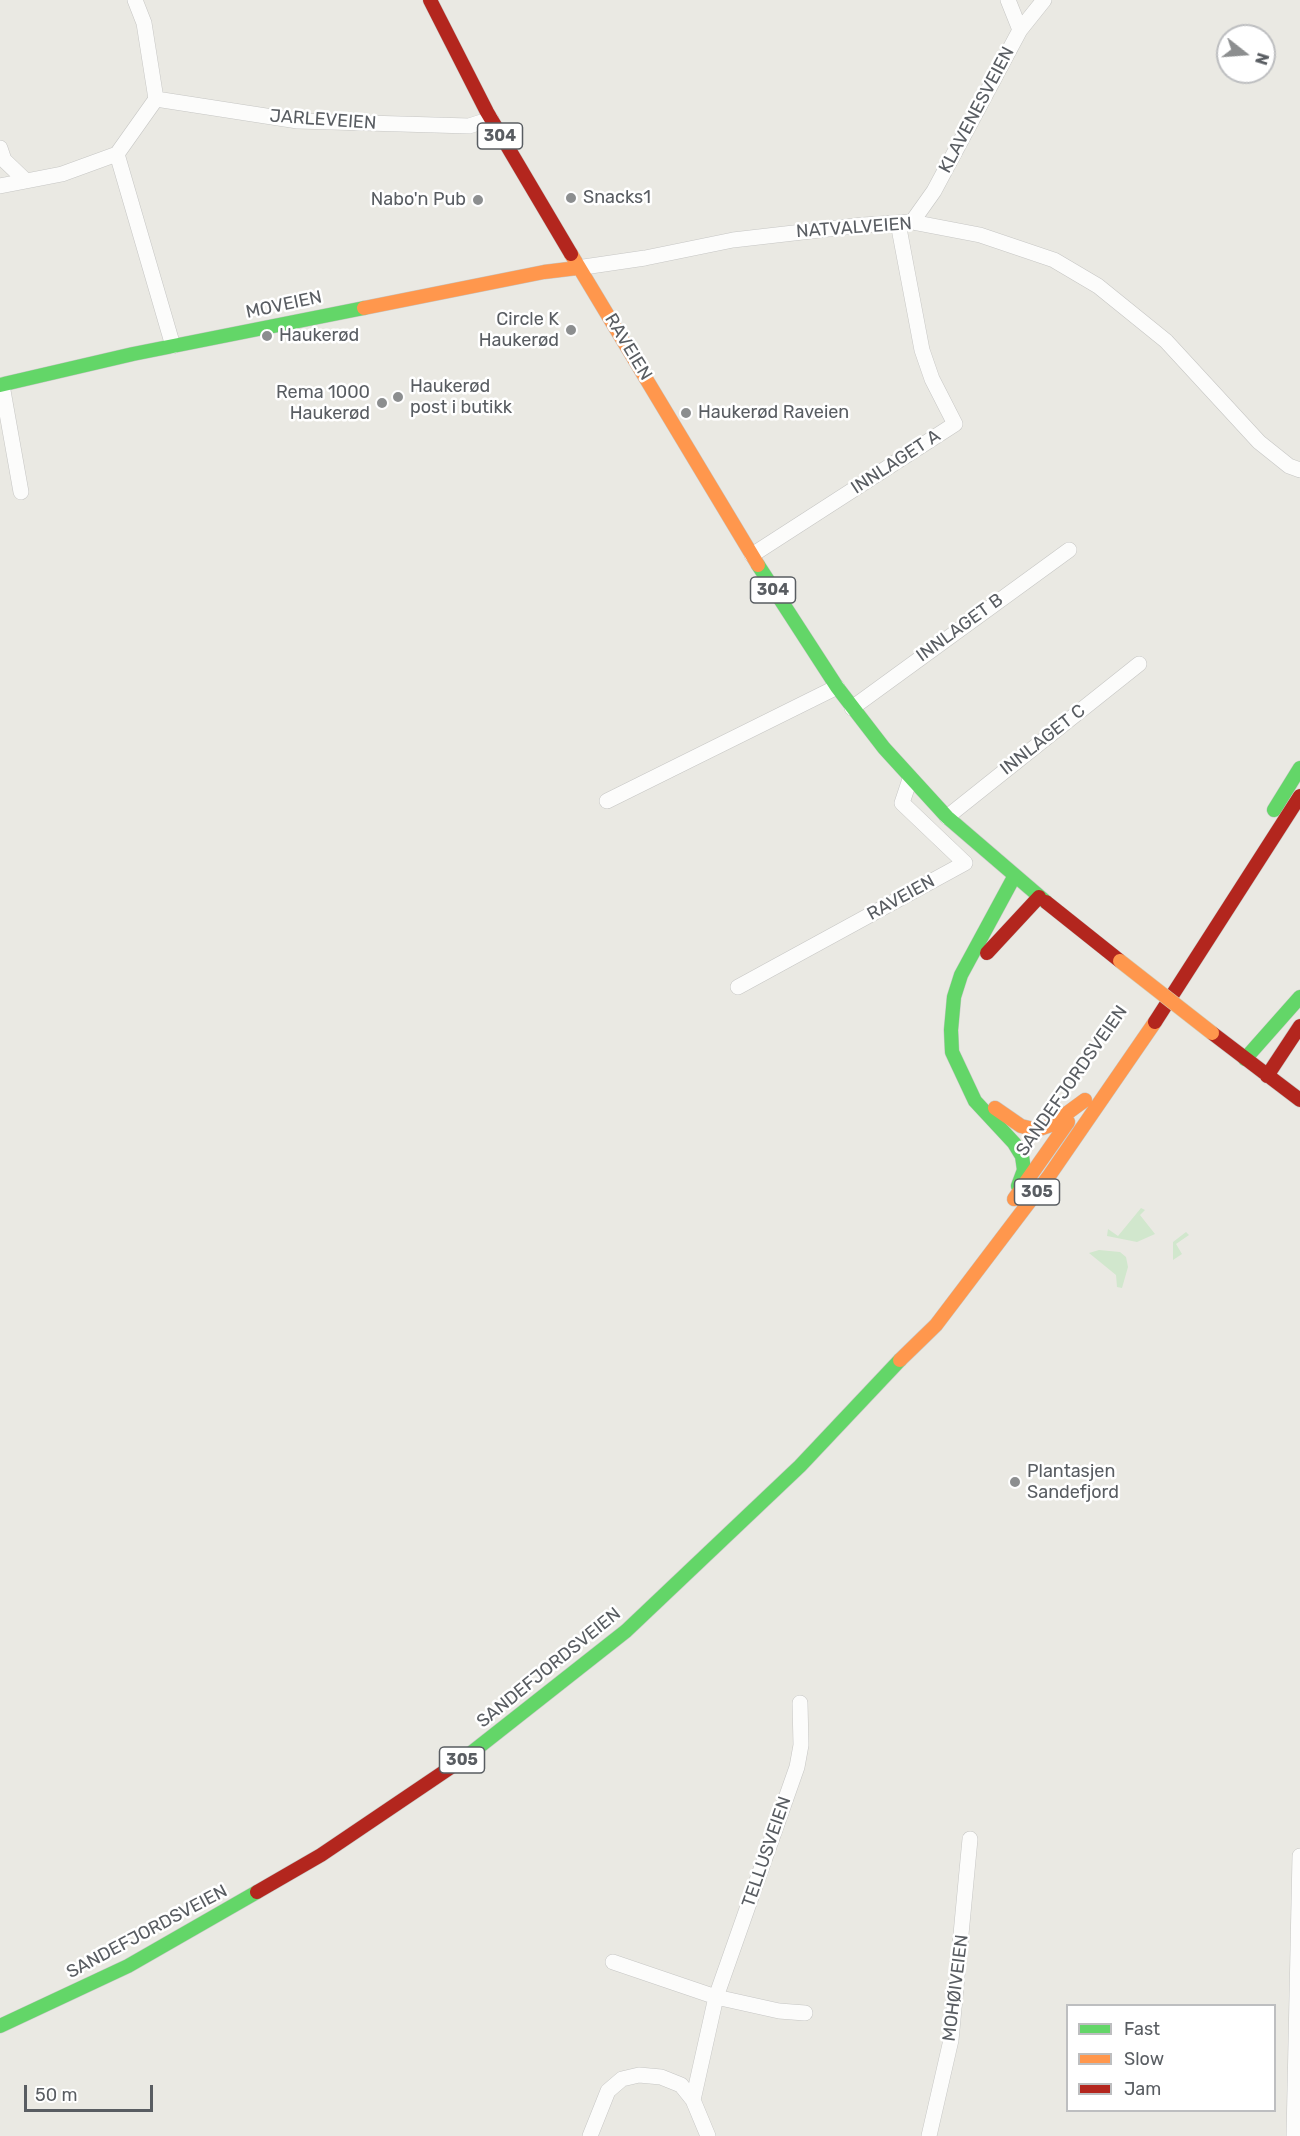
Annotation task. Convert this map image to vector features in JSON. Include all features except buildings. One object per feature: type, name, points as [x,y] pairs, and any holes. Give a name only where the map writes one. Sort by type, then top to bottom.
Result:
[{"type":"main road","name":"RAVEIEN","points":[[430,0],[491,119],[577,268],[610,316],[752,555],[852,708],[910,778],[947,817],[1014,877],[1245,1059]]},
{"type":"main road","name":"MOVEIEN","points":[[1,385],[173,346],[544,272],[577,268]]},
{"type":"main road","points":[[1267,821],[1300,768]]},
{"type":"main road","name":"SANDEFJORDSVEIEN","points":[[0,2026],[128,1966],[263,1890],[321,1855],[485,1744],[651,1608],[754,1512],[857,1403],[936,1325],[1049,1176],[1195,964],[1300,796]]},
{"type":"main road","points":[[1282,826],[1300,821]]},
{"type":"main road","points":[[1176,963],[1255,840]]},
{"type":"main road","name":"305","points":[[1013,1201],[1024,1170],[1022,1156],[1014,1143],[975,1101],[957,1065],[951,1030],[954,997],[961,975],[1014,877]]},
{"type":"main road","name":"305","points":[[1039,897],[1012,922],[976,969],[967,990],[962,1016],[962,1040],[968,1067],[982,1094],[998,1112],[1021,1126],[1037,1130],[1051,1125],[1085,1100]]},
{"type":"main road","name":"SANDEFJORDSVEIEN","points":[[1150,1001],[1163,982]]},
{"type":"main road","points":[[1300,997],[1245,1059],[1300,1101]]},
{"type":"main road","points":[[1267,1076],[1300,1026]]},
{"type":"main road","name":"SANDEFJORDSVEIEN","points":[[857,1403],[1013,1201],[1035,1166],[1105,1070]]},
{"type":"street","points":[[0,186],[62,174],[117,154],[156,99],[144,23],[135,0]]},
{"type":"street","points":[[1008,0],[1020,30]]},
{"type":"street","name":"KLAVENESVEIEN","points":[[905,222],[934,191],[1020,30],[1044,0]]},
{"type":"street","name":"JARLEVEIEN","points":[[156,99],[298,122],[469,126],[491,119]]},
{"type":"street","points":[[0,148],[4,160],[26,181]]},
{"type":"street","points":[[117,154],[173,346]]},
{"type":"street","name":"NATVALVEIEN","points":[[577,268],[645,258],[733,240],[905,222],[980,235],[1022,247],[1054,260],[1098,286],[1166,341],[1259,442],[1289,466],[1300,470]]},
{"type":"street","name":"INNLAGET A","points":[[752,555],[955,424],[932,379],[922,350],[905,222]]},
{"type":"street","points":[[1,385],[21,492]]},
{"type":"street","name":"INNLAGET B","points":[[852,708],[1069,550]]},
{"type":"street","name":"INNLAGET C","points":[[947,817],[1139,664]]},
{"type":"street","points":[[607,801],[837,687]]},
{"type":"street","name":"RAVEIEN","points":[[738,987],[965,863],[902,803],[910,778]]},
{"type":"street","name":"TELLUSVEIEN","points":[[693,2100],[716,1997],[797,1767],[801,1745],[800,1703]]},
{"type":"street","name":"MOHØIVEIEN","points":[[929,2136],[951,2040],[970,1839]]},
{"type":"street","points":[[1294,2136],[1300,1857]]},
{"type":"street","points":[[613,1962],[716,1997],[779,2011],[805,2013]]},
{"type":"street","points":[[590,2136],[608,2091],[622,2079],[639,2075],[661,2077],[681,2085],[693,2100],[708,2136]]},
{"type":"green space","points":[[1141,1208],[1145,1210],[1140,1215],[1155,1234],[1137,1242],[1107,1236],[1108,1229],[1118,1236]]},
{"type":"green space","points":[[1186,1232],[1189,1235],[1176,1244],[1182,1254],[1173,1260],[1173,1242]]},
{"type":"green space","points":[[1099,1250],[1120,1252],[1126,1257],[1128,1267],[1122,1288],[1117,1287],[1116,1275],[1089,1253]]},
{"type":"traffic: fast","points":[[0,385],[133,354],[364,308]]},
{"type":"traffic: fast","points":[[758,565],[837,687],[884,748],[947,817],[1046,902]]},
{"type":"traffic: fast","points":[[1274,810],[1300,768]]},
{"type":"traffic: fast","points":[[1014,877],[961,975],[954,997],[951,1030],[952,1052],[975,1101],[1014,1143],[1022,1156],[1024,1170],[1018,1186]]},
{"type":"traffic: fast","points":[[1245,1059],[1300,997]]},
{"type":"traffic: fast","points":[[466,1757],[626,1631],[800,1466],[900,1360]]},
{"type":"traffic: fast","points":[[0,2026],[128,1966],[257,1892]]},
{"type":"traffic: slow","points":[[571,254],[758,565]]},
{"type":"traffic: slow","points":[[364,308],[544,272],[577,268]]},
{"type":"traffic: slow","points":[[1120,961],[1212,1033]]},
{"type":"traffic: slow","points":[[900,1360],[936,1325],[1049,1176],[1155,1022]]},
{"type":"traffic: slow","points":[[995,1108],[1021,1126],[1037,1130],[1051,1125],[1085,1100]]},
{"type":"traffic: slow","points":[[1014,1199],[1068,1122]]},
{"type":"traffic: jam","points":[[430,0],[487,112],[571,254]]},
{"type":"traffic: jam","points":[[1155,1022],[1300,796]]},
{"type":"traffic: jam","points":[[987,953],[1039,897]]},
{"type":"traffic: jam","points":[[1046,902],[1120,961]]},
{"type":"traffic: jam","points":[[1267,1076],[1300,1026]]},
{"type":"traffic: jam","points":[[1212,1033],[1300,1100]]},
{"type":"traffic: jam","points":[[257,1892],[321,1855],[466,1757]]},
{"type":"place","name":"Snacks1","points":[[571,198]]},
{"type":"place","name":"Nabo'n Pub","points":[[478,200]]},
{"type":"place","name":"Circle K Haukerød","points":[[571,330]]},
{"type":"place","name":"Haukerød","points":[[267,336]]},
{"type":"place","name":"Haukerød post i butikk","points":[[398,397]]},
{"type":"place","name":"Rema 1000 Haukerød","points":[[382,403]]},
{"type":"place","name":"Haukerød Raveien","points":[[686,413]]},
{"type":"place","name":"Plantasjen Sandefjord","points":[[1015,1482]]}]
